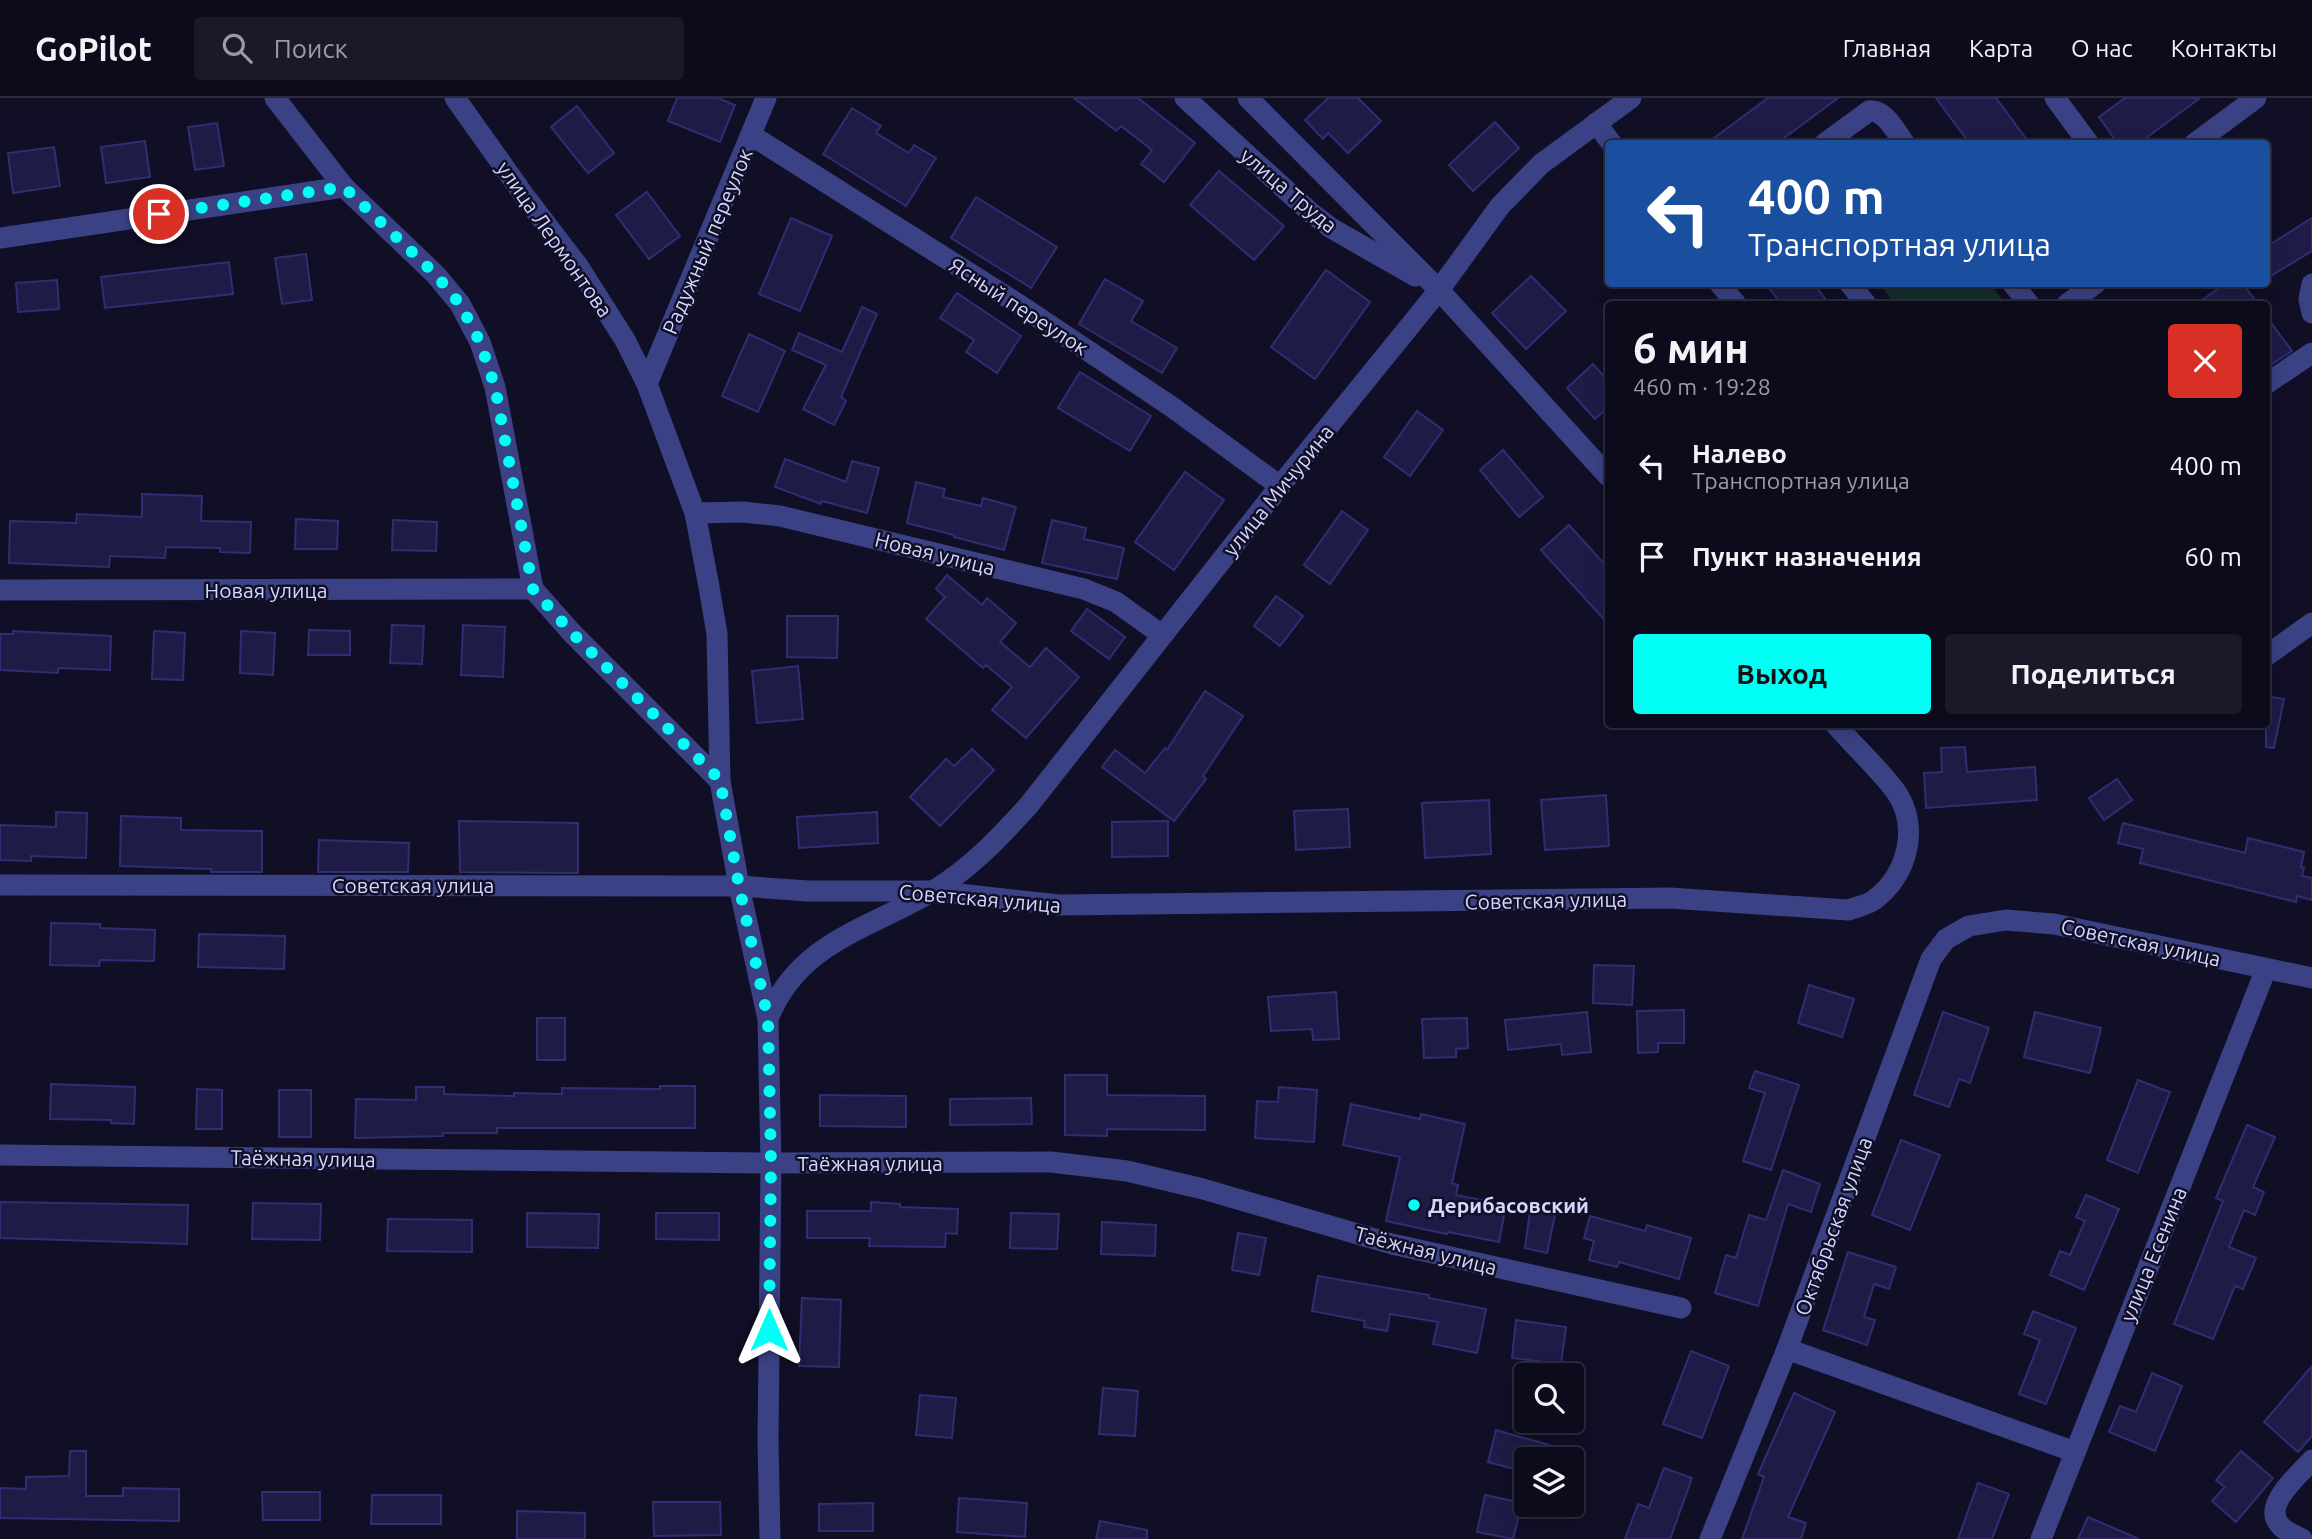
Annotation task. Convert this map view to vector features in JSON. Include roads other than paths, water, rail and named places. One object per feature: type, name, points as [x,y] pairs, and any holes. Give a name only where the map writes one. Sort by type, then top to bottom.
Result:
[{"type":"street","points":[[275,98],[344,187],[436,275],[460,304],[480,342],[495,387],[533,589],[572,633],[720,780]]},
{"type":"street","name":"улица Лермонтова","points":[[455,98],[578,266],[625,340],[647,384],[695,513],[717,634],[720,780],[739,886],[768,1019],[771,1163],[768,1441],[770,1539]]},
{"type":"street","name":"Радужный переулок","points":[[647,384],[766,98]]},
{"type":"street","name":"улица Труда","points":[[1185,98],[1331,228],[1439,290]]},
{"type":"street","name":"улица Труда","points":[[1248,98],[1439,290],[1605,473]]},
{"type":"street","name":"улица Мичурина","points":[[768,1019],[776,998],[789,979],[807,961],[843,937],[933,891],[971,865],[1029,804],[1439,290],[1500,206],[1541,164],[1631,98]]},
{"type":"street","points":[[2055,98],[2086,140]]},
{"type":"street","points":[[2199,140],[2256,98]]},
{"type":"street","points":[[1829,140],[1869,111],[1875,110],[1883,115],[1902,140]]},
{"type":"street","points":[[1596,122],[1609,140]]},
{"type":"street","name":"Ясный переулок","points":[[751,135],[1018,304],[1172,407],[1280,486]]},
{"type":"street","points":[[0,238],[344,187]]},
{"type":"street","points":[[2312,284],[2309,299],[2312,313]]},
{"type":"street","points":[[1722,287],[1734,301]]},
{"type":"street","points":[[1852,287],[1864,301]]},
{"type":"street","points":[[2015,287],[2027,301]]},
{"type":"street","points":[[2071,301],[2091,287]]},
{"type":"street","points":[[2270,381],[2312,353]]},
{"type":"street","name":"Новая улица","points":[[695,513],[743,512],[780,516],[1084,589],[1116,603],[1162,635]]},
{"type":"street","name":"Новая улица","points":[[0,590],[533,589]]},
{"type":"street","points":[[2270,653],[2312,623]]},
{"type":"street","name":"Советская улица","points":[[0,885],[739,886],[808,891],[933,891],[1059,905],[1670,898],[1849,910],[1871,902],[1888,887],[1901,870],[1909,835],[1904,809],[1895,790],[1839,728]]},
{"type":"street","name":"Советская улица","points":[[1969,926],[2006,920],[2054,923],[2312,978]]},
{"type":"street","name":"Октябрьская улица","points":[[1710,1539],[1787,1349],[1931,959],[1946,939],[1969,926]]},
{"type":"street","name":"улица Есенина","points":[[2041,1539],[2266,969]]},
{"type":"street","name":"Таёжная улица","points":[[0,1155],[771,1163],[1051,1162],[1127,1171],[1203,1189],[1414,1249],[1681,1308]]},
{"type":"street","points":[[1787,1349],[2075,1452]]},
{"type":"street","points":[[2302,1539],[2276,1521],[2274,1511],[2276,1502],[2312,1460]]},
{"type":"place","name":"Дерибасовский","points":[[1414,1205]]}]
